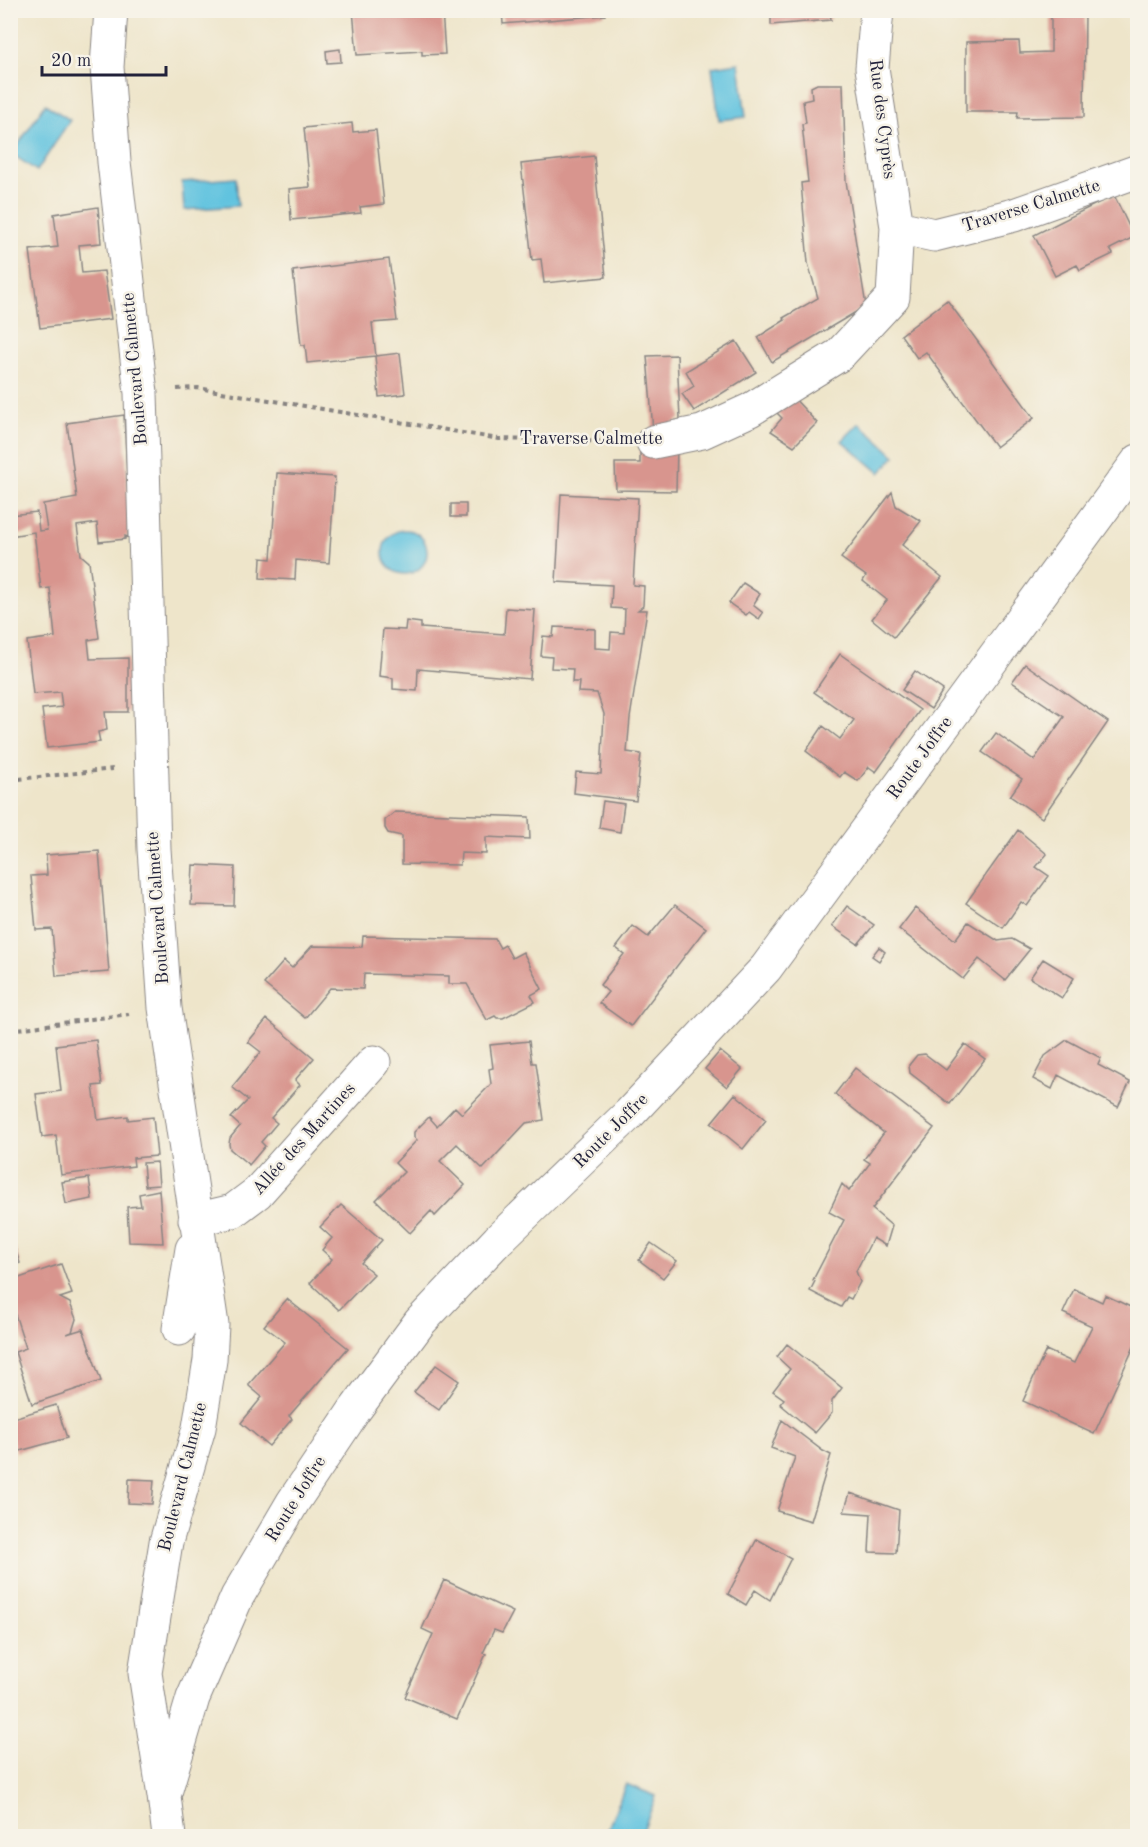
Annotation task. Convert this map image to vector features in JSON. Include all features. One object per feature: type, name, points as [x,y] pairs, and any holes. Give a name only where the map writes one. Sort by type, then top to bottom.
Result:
[{"type":"street","name":"Boulevard Calmette","points":[[111,10],[107,67],[114,162],[141,393],[150,765],[165,1008],[212,1325],[210,1360],[199,1428],[165,1542],[145,1673],[164,1796]]},
{"type":"street","name":"Rue des Cyprès","points":[[877,10],[872,68],[897,227]]},
{"type":"street","name":"Traverse Calmette","points":[[652,442],[702,432],[750,410],[839,355],[893,297],[897,227],[934,235],[1014,215],[1137,171]]},
{"type":"street","name":"Route Joffre","points":[[169,1836],[164,1796],[193,1698],[237,1597],[293,1502],[354,1411],[420,1322],[498,1240],[629,1114],[766,968],[1137,460]]},
{"type":"street","name":"Allée des Martines","points":[[195,1220],[233,1211],[257,1193],[374,1062]]},
{"type":"street","points":[[179,1329],[195,1220]]},
{"type":"path","name":"Traverse Calmette","points":[[141,393],[198,388],[500,439],[652,442]]},
{"type":"path","points":[[10,780],[150,765]]},
{"type":"path","points":[[10,1030],[165,1008]]},
{"type":"water","points":[[739,63],[746,117],[719,120],[712,67]]},
{"type":"water","points":[[45,104],[70,120],[37,171],[12,154]]},
{"type":"water","points":[[236,178],[238,206],[184,210],[182,182]]},
{"type":"water","points":[[859,423],[895,456],[880,473],[842,441]]},
{"type":"water","points":[[405,530],[421,536],[427,552],[421,568],[405,574],[389,568],[383,552],[389,536]]},
{"type":"water","points":[[626,1784],[656,1796],[641,1836],[605,1836]]},
{"type":"building","points":[[353,10],[442,10],[445,54],[422,55],[422,51],[357,55]]},
{"type":"building","points":[[502,10],[604,10],[605,15],[503,24]]},
{"type":"building","points":[[771,10],[830,10],[831,20],[771,25]]},
{"type":"building","points":[[1051,10],[1085,10],[1084,117],[1017,118],[1018,112],[966,112],[966,42],[1019,41],[1020,53],[1051,52]]},
{"type":"building","points":[[340,49],[341,62],[327,63],[326,51]]},
{"type":"building","points":[[817,84],[843,84],[846,181],[866,306],[772,362],[758,337],[785,320],[783,318],[818,298],[808,263],[801,183],[808,182],[802,124],[806,123],[803,101],[812,99],[811,87]]},
{"type":"building","points":[[352,123],[353,132],[376,130],[384,204],[360,207],[361,213],[291,220],[289,189],[310,187],[304,128]]},
{"type":"building","points":[[594,156],[606,277],[544,283],[541,259],[532,260],[521,164]]},
{"type":"building","points":[[1114,195],[1134,237],[1110,249],[1113,254],[1080,270],[1077,265],[1055,276],[1034,235]]},
{"type":"building","points":[[98,207],[101,243],[79,245],[82,273],[104,271],[111,319],[40,328],[30,250],[58,247],[54,214]]},
{"type":"building","points":[[389,259],[397,321],[372,323],[376,356],[400,353],[405,394],[379,397],[375,356],[307,363],[305,345],[301,345],[293,271]]},
{"type":"building","points":[[947,300],[1034,418],[996,447],[926,352],[917,358],[901,335]]},
{"type":"building","points":[[736,341],[756,372],[694,411],[682,394],[694,386],[686,371]]},
{"type":"building","points":[[677,355],[680,419],[661,431],[653,431],[647,356]]},
{"type":"building","points":[[792,396],[817,423],[794,446],[771,431],[782,418],[776,412]]},
{"type":"building","points":[[124,415],[128,537],[99,542],[97,523],[77,526],[81,555],[89,562],[99,638],[88,640],[90,659],[128,658],[128,712],[105,712],[107,730],[98,732],[100,742],[47,748],[42,709],[62,707],[60,692],[33,694],[27,641],[55,637],[50,588],[41,589],[34,532],[10,536],[10,515],[37,512],[39,531],[47,530],[43,504],[77,498],[67,423]]},
{"type":"building","points":[[677,448],[676,491],[616,490],[615,463],[640,463],[640,451]]},
{"type":"building","points":[[277,473],[335,477],[329,563],[296,560],[295,580],[260,578],[261,558],[271,559]]},
{"type":"building","points":[[892,492],[896,506],[921,521],[902,545],[942,577],[894,637],[872,619],[887,600],[863,581],[866,576],[841,558]]},
{"type":"building","points":[[561,494],[638,498],[633,585],[644,586],[643,606],[638,610],[647,610],[627,752],[641,754],[636,801],[574,793],[576,772],[601,774],[604,714],[597,693],[578,692],[579,682],[572,682],[573,669],[551,668],[552,657],[541,656],[543,636],[553,637],[554,627],[595,629],[595,648],[610,649],[611,632],[624,633],[625,609],[611,608],[612,585],[556,582]]},
{"type":"building","points":[[451,504],[466,504],[466,517],[451,517]]},
{"type":"building","points":[[743,583],[760,594],[753,605],[763,613],[759,619],[749,612],[746,615],[729,603]]},
{"type":"building","points":[[506,608],[535,610],[530,679],[418,669],[417,691],[393,689],[393,678],[379,676],[383,629],[405,630],[406,621],[421,623],[421,628],[504,634]]},
{"type":"building","points":[[840,654],[920,710],[876,772],[869,767],[858,781],[844,772],[840,777],[806,751],[823,726],[840,739],[854,720],[814,692]]},
{"type":"building","points":[[1025,664],[1108,722],[1042,818],[1010,796],[1022,779],[982,752],[996,733],[1034,760],[1064,717],[1012,682]]},
{"type":"building","points":[[915,671],[943,690],[931,709],[902,690]]},
{"type":"building","points":[[603,801],[624,804],[620,832],[599,828]]},
{"type":"building","points":[[395,812],[529,817],[530,839],[486,837],[486,854],[461,853],[460,865],[402,864],[402,836],[388,833],[385,828],[385,820]]},
{"type":"building","points":[[1018,830],[1047,854],[1036,867],[1049,876],[1027,906],[1021,902],[1003,928],[966,903]]},
{"type":"building","points":[[99,851],[109,972],[56,976],[52,929],[36,930],[31,876],[47,875],[46,855]]},
{"type":"building","points":[[193,865],[235,867],[234,906],[191,905]]},
{"type":"building","points":[[675,905],[706,928],[631,1026],[599,1003],[608,992],[600,985],[624,954],[616,948],[633,926],[648,937]]},
{"type":"building","points":[[847,906],[874,925],[858,944],[832,926]]},
{"type":"building","points":[[915,908],[955,940],[968,922],[998,941],[1012,939],[1030,949],[1005,980],[979,959],[963,979],[899,929]]},
{"type":"building","points":[[363,936],[495,939],[500,948],[505,945],[512,958],[523,952],[542,989],[531,995],[535,1002],[503,1018],[495,1016],[487,1020],[467,984],[449,984],[449,976],[364,974],[363,989],[330,988],[305,1018],[264,984],[284,961],[292,968],[312,946],[362,947]]},
{"type":"building","points":[[879,947],[885,952],[879,961],[872,956]]},
{"type":"building","points":[[1043,959],[1074,978],[1062,998],[1030,978]]},
{"type":"building","points":[[267,1019],[314,1058],[295,1080],[300,1085],[271,1118],[277,1123],[261,1142],[265,1146],[249,1165],[230,1149],[230,1138],[240,1126],[231,1118],[248,1100],[232,1087],[261,1052],[248,1042]]},
{"type":"building","points":[[96,1040],[102,1085],[93,1086],[98,1120],[128,1116],[128,1120],[153,1117],[157,1156],[133,1158],[134,1166],[61,1175],[56,1135],[42,1137],[36,1094],[61,1091],[56,1045]]},
{"type":"building","points":[[1067,1040],[1101,1058],[1098,1065],[1130,1082],[1118,1107],[1058,1075],[1052,1089],[1033,1079],[1045,1056]]},
{"type":"building","points":[[529,1041],[532,1063],[536,1063],[544,1120],[526,1123],[483,1169],[457,1144],[440,1161],[465,1185],[435,1216],[431,1211],[410,1233],[376,1200],[404,1172],[395,1163],[417,1140],[414,1132],[429,1117],[437,1126],[455,1107],[462,1114],[491,1084],[489,1069],[493,1068],[490,1045]]},
{"type":"building","points":[[965,1044],[985,1059],[950,1104],[910,1073],[909,1065],[917,1055],[925,1054],[946,1070]]},
{"type":"building","points":[[720,1051],[742,1069],[727,1087],[705,1069]]},
{"type":"building","points":[[855,1068],[934,1128],[872,1209],[892,1226],[886,1246],[873,1238],[856,1271],[860,1282],[851,1299],[847,1297],[841,1307],[810,1291],[815,1281],[813,1280],[844,1220],[829,1212],[842,1184],[849,1191],[870,1163],[864,1159],[884,1133],[835,1094]]},
{"type":"building","points":[[735,1094],[766,1120],[743,1149],[711,1123]]},
{"type":"building","points":[[157,1162],[159,1185],[145,1186],[143,1163]]},
{"type":"building","points":[[89,1178],[92,1199],[66,1204],[62,1182]]},
{"type":"building","points":[[159,1190],[163,1243],[129,1242],[127,1207],[141,1206],[139,1194]]},
{"type":"building","points":[[341,1205],[382,1240],[361,1263],[374,1274],[339,1310],[310,1283],[332,1259],[322,1250],[332,1238],[320,1227]]},
{"type":"building","points":[[10,1234],[20,1263],[10,1267]]},
{"type":"building","points":[[651,1243],[677,1261],[663,1278],[639,1260]]},
{"type":"building","points":[[61,1264],[72,1294],[60,1298],[70,1303],[76,1319],[72,1332],[67,1334],[83,1329],[101,1381],[32,1404],[15,1352],[26,1348],[15,1314],[10,1315],[10,1281]]},
{"type":"building","points":[[1074,1289],[1102,1302],[1105,1295],[1137,1310],[1137,1340],[1094,1434],[1023,1401],[1046,1350],[1074,1363],[1092,1326],[1063,1313]]},
{"type":"building","points":[[287,1299],[348,1348],[289,1416],[292,1419],[269,1446],[241,1423],[262,1397],[249,1384],[285,1342],[264,1326]]},
{"type":"building","points":[[787,1344],[842,1388],[832,1401],[832,1413],[815,1433],[780,1404],[784,1399],[773,1391],[790,1369],[777,1357]]},
{"type":"building","points":[[436,1365],[459,1381],[439,1410],[414,1392]]},
{"type":"building","points":[[56,1405],[67,1438],[16,1452],[10,1435],[10,1419]]},
{"type":"building","points":[[782,1420],[831,1455],[811,1521],[777,1511],[795,1457],[771,1448]]},
{"type":"building","points":[[129,1479],[154,1480],[152,1504],[128,1503]]},
{"type":"building","points":[[850,1493],[899,1510],[896,1553],[869,1552],[871,1514],[844,1512]]},
{"type":"building","points":[[757,1539],[791,1558],[770,1600],[755,1590],[746,1605],[728,1594]]},
{"type":"building","points":[[444,1580],[513,1612],[502,1633],[494,1630],[483,1653],[486,1654],[457,1719],[405,1697],[433,1634],[422,1629]]}]
